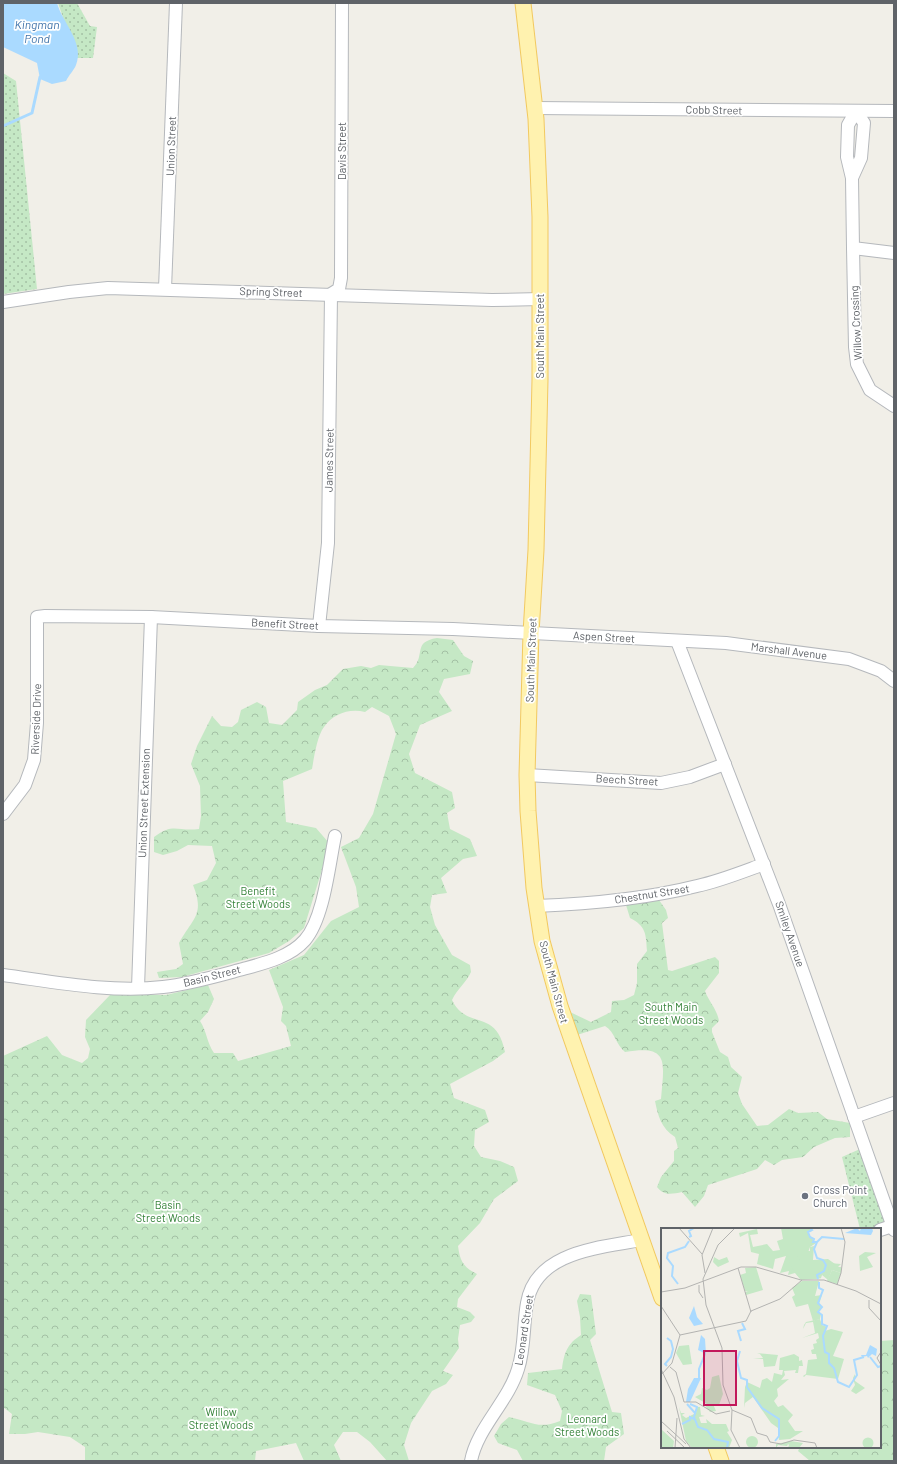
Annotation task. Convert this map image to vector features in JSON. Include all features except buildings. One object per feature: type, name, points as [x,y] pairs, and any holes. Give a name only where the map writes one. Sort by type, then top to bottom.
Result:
[{"type":"main road","name":"South Main Street","points":[[523,3],[534,108],[540,207],[536,550],[531,633],[527,775],[530,845],[536,906],[548,967],[560,1006],[661,1295]]},
{"type":"main road","points":[[716,1448],[721,1461]]},
{"type":"street","name":"Union Street","points":[[165,289],[176,3]]},
{"type":"street","name":"Davis Street","points":[[331,294],[339,289],[341,278],[342,3]]},
{"type":"street","name":"Cobb Street","points":[[534,108],[894,112]]},
{"type":"street","name":"Willow Crossing","points":[[856,111],[848,125],[847,158],[852,178],[855,347],[858,364],[870,390],[894,406]]},
{"type":"street","points":[[853,248],[894,253]]},
{"type":"street","name":"Spring Street","points":[[3,302],[108,288],[492,300],[540,300]]},
{"type":"street","name":"James Street","points":[[319,626],[324,593],[328,543],[331,294]]},
{"type":"street","name":"Riverside Drive","points":[[3,814],[25,785],[34,760],[37,723],[37,617],[40,617]]},
{"type":"street","name":"Benefit Street","points":[[40,617],[151,617],[319,626],[531,633]]},
{"type":"street","name":"Union Street Extension","points":[[138,988],[151,617]]},
{"type":"street","name":"Aspen Street","points":[[531,633],[677,641]]},
{"type":"street","name":"Marshall Avenue","points":[[677,641],[726,643],[849,659],[881,671],[894,681]]},
{"type":"street","name":"Smiley Avenue","points":[[677,641],[764,864],[893,1228]]},
{"type":"street","name":"Beech Street","points":[[527,775],[661,783],[690,776],[725,764]]},
{"type":"street","name":"Basin Street","points":[[3,975],[80,985],[138,988],[163,987],[188,983],[262,964],[294,950],[305,939],[314,926],[327,877],[335,836]]},
{"type":"street","name":"Chestnut Street","points":[[536,906],[577,904],[663,893],[698,886],[764,864]]},
{"type":"street","points":[[854,1117],[894,1103]]},
{"type":"street","points":[[881,1230],[893,1228]]},
{"type":"street","name":"Leonard Street","points":[[471,1461],[477,1443],[509,1392],[518,1369],[527,1301],[531,1288],[538,1276],[548,1267],[561,1259],[581,1252],[641,1240]]},
{"type":"green space","name":"Kingman Pond","points":[[58,3],[77,3],[90,26],[97,27],[93,58],[77,58]]},
{"type":"green space","name":"Kingman Pond","points":[[3,73],[16,81],[37,289],[3,294]]},
{"type":"green space","name":"Basin Street Woods","points":[[437,638],[453,640],[464,656],[473,661],[470,674],[444,679],[439,692],[452,711],[420,725],[409,754],[415,773],[452,792],[455,808],[447,813],[450,829],[470,839],[477,856],[463,859],[441,878],[447,893],[432,895],[430,907],[435,925],[452,955],[470,965],[471,972],[452,1000],[458,1009],[465,1015],[488,1024],[495,1029],[501,1038],[505,1052],[493,1061],[450,1084],[454,1098],[485,1110],[489,1122],[475,1130],[474,1146],[481,1157],[500,1161],[514,1167],[518,1181],[494,1199],[480,1223],[458,1246],[461,1260],[465,1266],[477,1274],[458,1299],[457,1307],[470,1312],[475,1317],[471,1322],[460,1325],[458,1339],[459,1348],[443,1371],[453,1375],[446,1384],[432,1391],[411,1423],[404,1445],[409,1461],[387,1461],[370,1442],[357,1432],[343,1432],[334,1445],[341,1461],[304,1461],[296,1443],[256,1451],[255,1461],[85,1461],[85,1447],[70,1437],[38,1432],[9,1434],[12,1414],[3,1407],[3,1056],[47,1036],[62,1055],[82,1063],[88,1058],[90,1049],[85,1037],[86,1020],[111,994],[166,995],[208,985],[214,999],[208,1012],[200,1021],[214,1053],[233,1053],[238,1061],[291,1046],[286,1026],[281,1021],[283,1007],[269,970],[304,955],[331,921],[359,907],[356,887],[341,847],[359,838],[373,814],[396,734],[389,716],[372,707],[365,712],[353,711],[337,715],[328,722],[319,736],[312,769],[283,781],[286,822],[316,828],[329,843],[304,928],[289,941],[269,953],[182,977],[159,978],[157,972],[176,969],[183,964],[179,943],[193,922],[198,910],[198,903],[193,885],[207,880],[216,863],[212,846],[188,845],[177,851],[163,855],[154,852],[154,837],[161,832],[176,828],[192,830],[199,829],[201,816],[200,786],[191,764],[197,746],[212,716],[221,726],[232,727],[238,722],[241,710],[257,702],[266,707],[269,723],[282,725],[297,710],[298,702],[315,690],[327,685],[343,669],[361,666],[371,668],[379,665],[413,668],[417,663],[422,646],[429,640]]},
{"type":"green space","name":"South Main Street Woods","points":[[639,900],[659,900],[666,910],[668,918],[662,923],[668,970],[672,971],[715,957],[719,961],[719,973],[705,991],[717,1013],[719,1021],[712,1028],[712,1032],[720,1052],[728,1057],[731,1067],[742,1077],[738,1093],[742,1104],[757,1126],[768,1125],[789,1109],[798,1113],[818,1112],[827,1119],[850,1123],[850,1137],[835,1138],[814,1147],[803,1157],[782,1160],[774,1165],[765,1160],[757,1169],[708,1185],[704,1196],[695,1207],[682,1192],[672,1194],[665,1193],[657,1187],[661,1177],[674,1161],[674,1151],[678,1148],[675,1137],[663,1126],[657,1112],[655,1101],[661,1099],[663,1075],[661,1059],[657,1054],[650,1051],[640,1050],[625,1052],[605,1026],[577,1035],[570,1012],[591,1022],[611,1012],[612,1001],[624,1000],[634,995],[637,983],[637,964],[647,951],[647,945],[642,927],[630,918],[626,905]]},
{"type":"green space","points":[[860,1149],[886,1224],[879,1228],[860,1228],[842,1157]]},
{"type":"green space","name":"Leonard Street Woods","points":[[580,1294],[591,1295],[596,1334],[590,1340],[612,1412],[621,1413],[624,1434],[606,1447],[604,1461],[523,1461],[517,1450],[498,1443],[494,1436],[501,1424],[509,1417],[540,1425],[552,1424],[560,1421],[562,1411],[555,1395],[527,1385],[528,1373],[562,1369],[569,1345],[581,1335],[577,1301]]},
{"type":"green space","points":[[894,1340],[894,1461],[810,1461],[798,1451],[800,1448],[881,1448],[881,1341]]},
{"type":"water","name":"Kingman Pond","points":[[3,3],[57,3],[78,49],[76,65],[66,81],[52,84],[40,79],[37,63],[3,47]]},
{"type":"waterway","points":[[3,126],[32,113],[40,77]]},
{"type":"place","name":"Cross Point Church","points":[[805,1196]]},
{"type":"park label","name":"Benefit Street Woods","points":[[258,897]]},
{"type":"park label","name":"Willow Street Woods","points":[[221,1418]]}]
